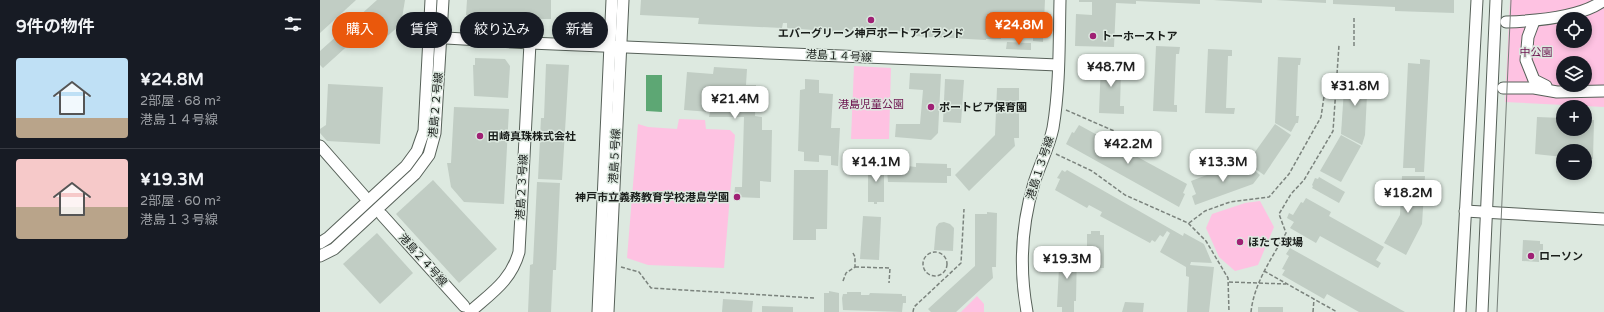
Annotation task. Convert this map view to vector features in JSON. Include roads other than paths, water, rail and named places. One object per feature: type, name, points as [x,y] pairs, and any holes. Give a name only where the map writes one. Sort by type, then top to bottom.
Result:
[{"type":"street","name":"港島２２号線","points":[[430,12],[431,0]]},
{"type":"street","name":"港島２２号線","points":[[443,0],[443,12]]},
{"type":"street","name":"港島５号線","points":[[608,312],[615,46],[612,0]]},
{"type":"street","name":"港島５号線","points":[[598,312],[615,46],[623,0]]},
{"type":"street","name":"港島１３号線","points":[[1027,312],[1022,268],[1023,232],[1026,212],[1038,171],[1047,152],[1052,129],[1058,65],[1060,0]]},
{"type":"street","points":[[1460,312],[1477,0]]},
{"type":"street","points":[[1482,312],[1496,0]]},
{"type":"street","points":[[1506,22],[1534,21],[1595,7],[1604,0]]},
{"type":"street","points":[[1534,21],[1528,37],[1526,60],[1534,80],[1556,91]]},
{"type":"street","name":"港島１４号線","points":[[544,43],[1058,65]]},
{"type":"street","name":"港島２２号線","points":[[320,243],[328,238],[406,166],[418,150],[424,131],[428,48]]},
{"type":"street","name":"港島２２号線","points":[[320,256],[334,249],[415,174],[429,155],[435,134],[441,48]]},
{"type":"street","name":"港島２３号線","points":[[467,309],[508,277],[515,266],[519,252],[530,48]]},
{"type":"street","points":[[1503,88],[1534,88],[1556,92]]},
{"type":"street","points":[[1592,91],[1604,91]]},
{"type":"street","points":[[320,146],[364,196]]},
{"type":"street","points":[[1465,211],[1604,219]]},
{"type":"street","name":"港島２４号線","points":[[382,215],[467,309]]},
{"type":"tram line","points":[[1497,312],[1511,0]]},
{"type":"place","name":"エバーグリーン神戸ポートアイランド","points":[[871,20]]},
{"type":"place","name":"トーホーストア","points":[[1093,36]]},
{"type":"place","name":"ポートピア保育園","points":[[931,107]]},
{"type":"place","name":"田崎真珠株式会社","points":[[480,136]]},
{"type":"place","name":"神戸市立義務教育学校港島学園","points":[[737,197]]},
{"type":"place","name":"ほたて球場","points":[[1240,242]]},
{"type":"place","name":"ローソン","points":[[1531,256]]},
{"type":"park label","name":"中公園","points":[[1536,52]]},
{"type":"park label","name":"港島児童公園","points":[[871,104]]}]
